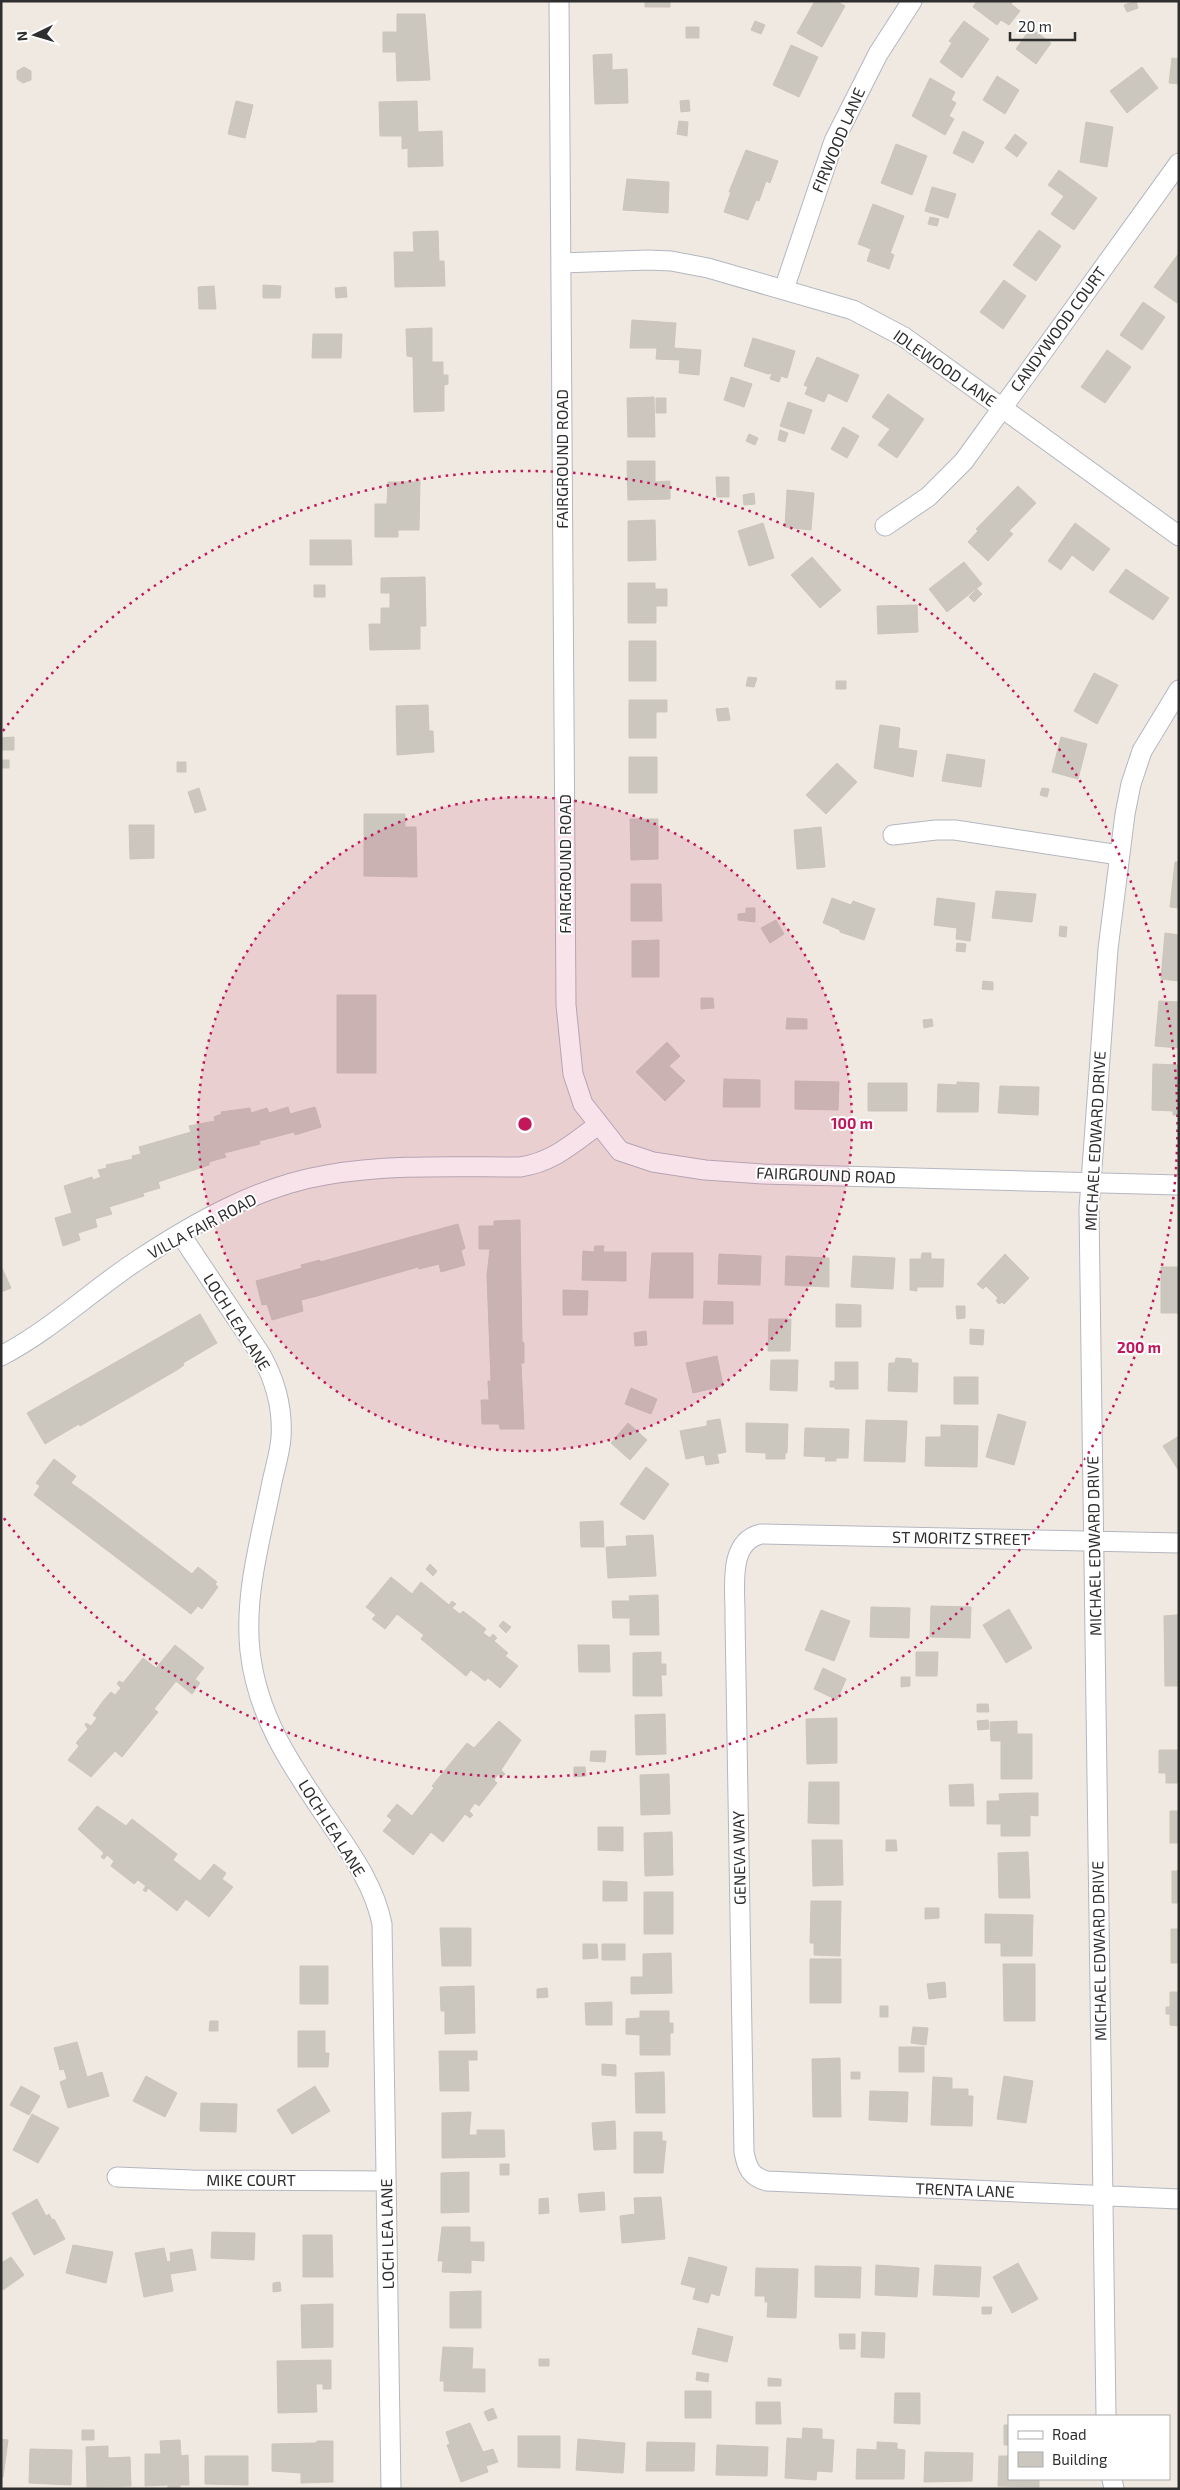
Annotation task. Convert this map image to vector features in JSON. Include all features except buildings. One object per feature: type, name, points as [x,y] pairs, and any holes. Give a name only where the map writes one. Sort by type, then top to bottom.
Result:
[{"type":"street","name":"FAIRGROUND ROAD","points":[[559,1],[566,1005],[573,1074],[579,1095],[598,1125],[620,1151],[653,1162],[688,1168],[763,1174],[1092,1181],[1179,1185]]},
{"type":"street","name":"FIRWOOD LANE","points":[[784,289],[834,141],[874,61],[912,1]]},
{"type":"street","name":"CANDYWOOD COURT","points":[[885,526],[928,497],[964,461],[1179,163]]},
{"type":"street","name":"IDLEWOOD LANE","points":[[561,263],[620,260],[671,261],[708,268],[853,310],[904,337],[1179,536]]},
{"type":"street","name":"MICHAEL EDWARD DRIVE","points":[[1106,2415],[1089,1209],[1102,1026],[1119,856],[1131,784],[1142,751],[1179,690]]},
{"type":"street","points":[[893,835],[936,830],[955,830],[1119,856]]},
{"type":"street","name":"VILLA FAIR ROAD","points":[[1,1356],[29,1341],[137,1260],[229,1207],[258,1194],[324,1175],[370,1169],[520,1167],[539,1164],[558,1155],[598,1125]]},
{"type":"street","name":"LOCH LEA LANE","points":[[181,1235],[260,1354],[277,1390],[281,1438],[251,1586],[249,1622],[254,1674],[262,1706],[275,1736],[357,1863],[378,1908],[382,1924],[390,2489]]},
{"type":"street","name":"ST MORITZ STREET","points":[[745,1541],[760,1534],[1179,1543]]},
{"type":"street","name":"GENEVA WAY","points":[[745,1541],[740,1549],[736,1564],[736,1648],[744,2152],[746,2166],[753,2175]]},
{"type":"street","name":"TRENTA LANE","points":[[753,2175],[767,2181],[1179,2199]]},
{"type":"street","name":"MIKE COURT","points":[[117,2177],[192,2180],[386,2181]]}]
